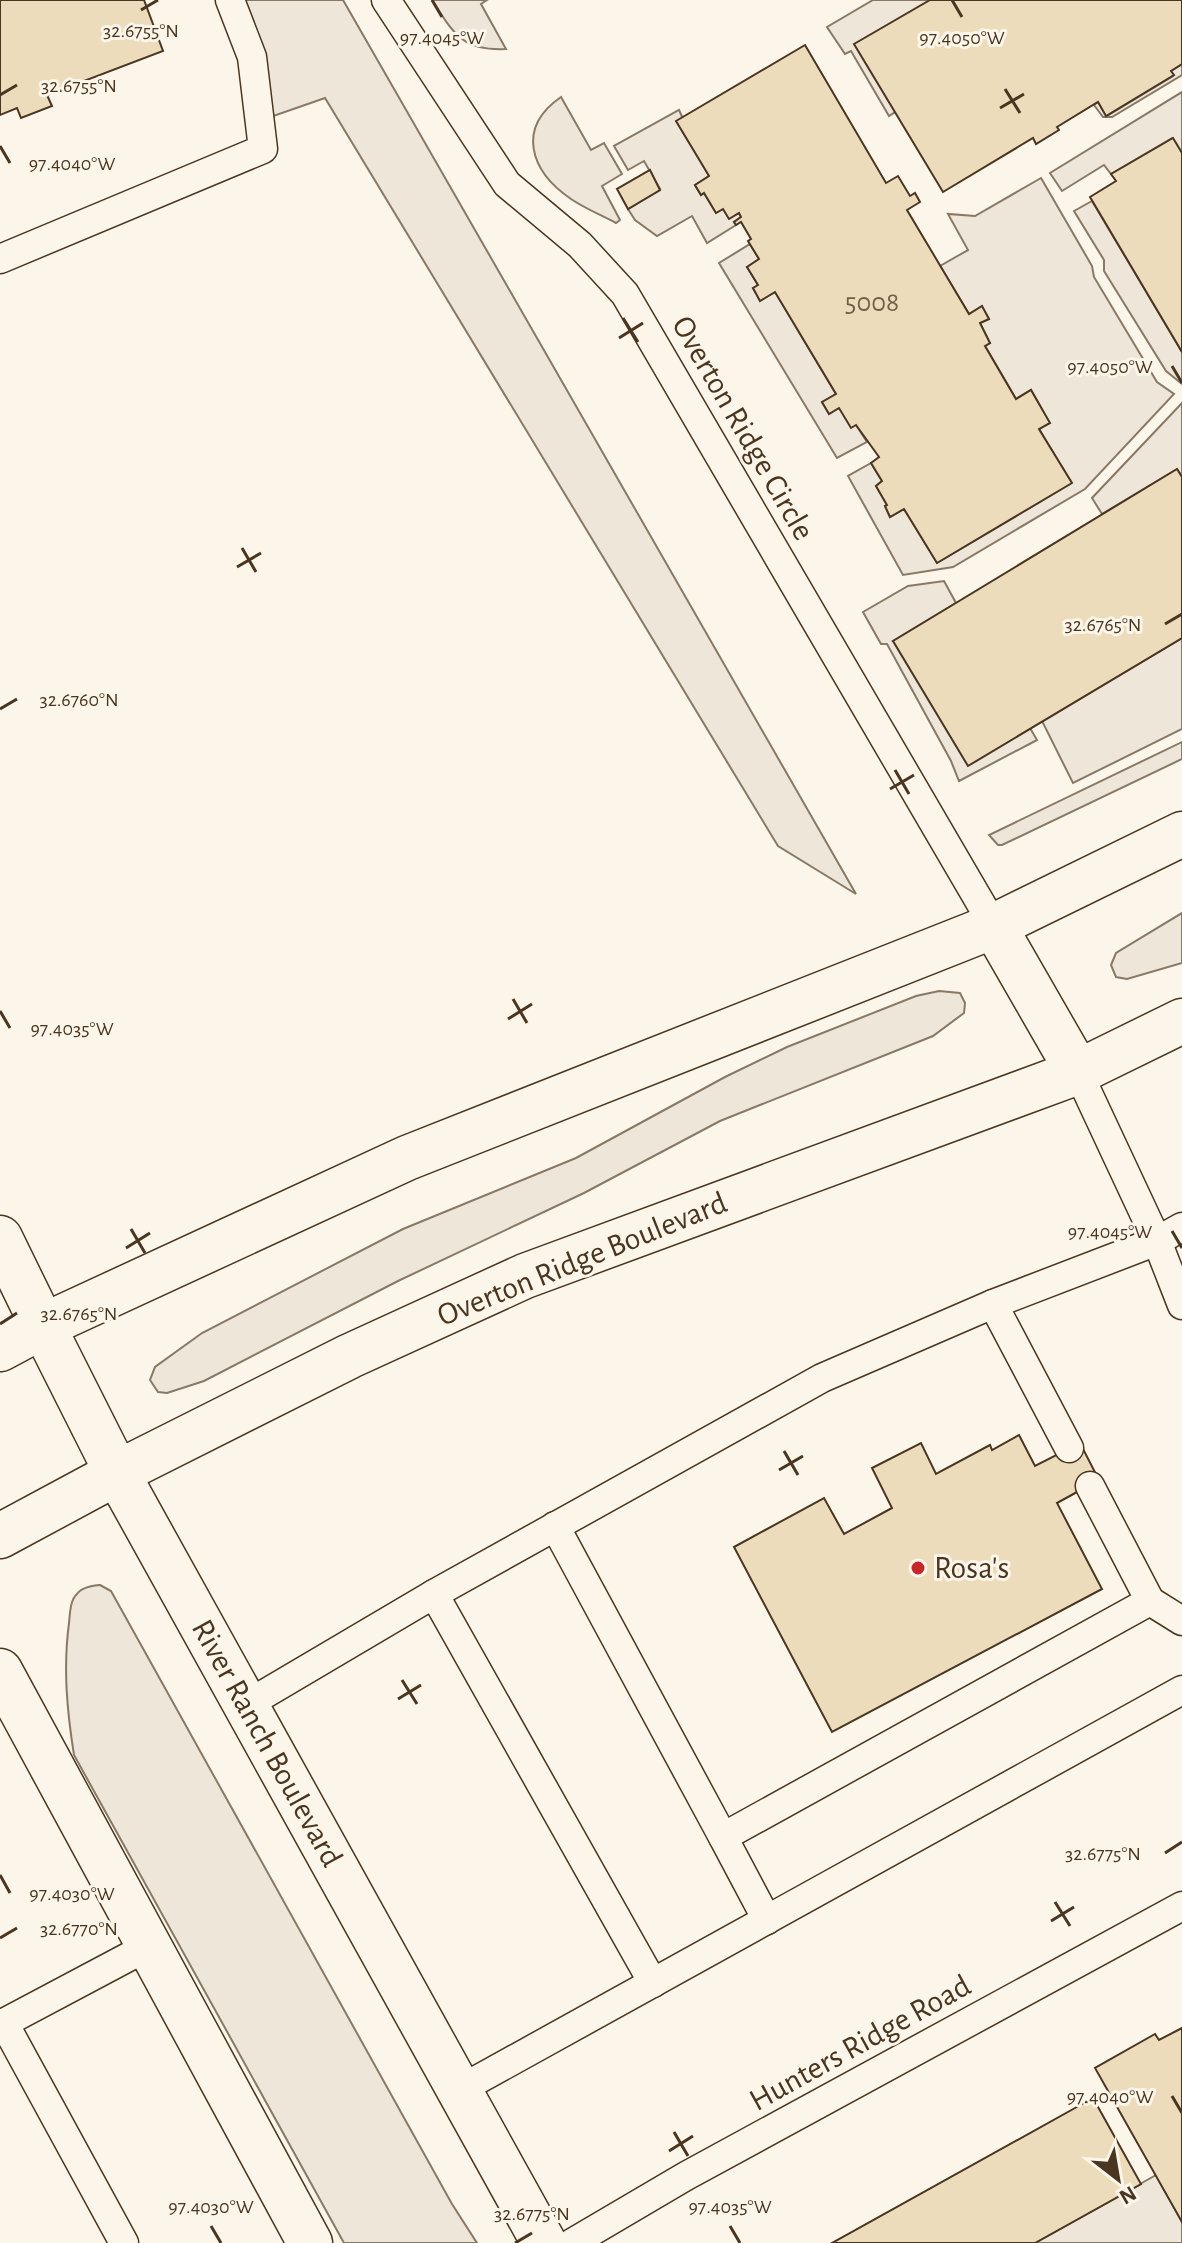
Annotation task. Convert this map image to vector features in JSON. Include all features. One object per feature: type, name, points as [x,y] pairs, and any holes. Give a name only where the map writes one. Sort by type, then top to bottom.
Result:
[{"type":"street","points":[[0,1349],[43,1326],[407,1158],[994,926],[1182,834]]},
{"type":"street","points":[[994,926],[1078,1072]]},
{"type":"street","name":"Overton Ridge Boulevard","points":[[0,1536],[117,1473],[350,1356],[525,1276],[1078,1072],[1182,1021]]},
{"type":"street","name":"River Ranch Boulevard","points":[[0,1238],[117,1473],[544,2243]]},
{"type":"street","points":[[0,1671],[310,2243]]},
{"type":"lane","points":[[0,259],[263,149],[252,57],[230,0]]},
{"type":"lane","name":"Overton Ridge Circle","points":[[386,0],[507,184],[580,245],[625,294],[994,926]]},
{"type":"lane","points":[[1078,1072],[1157,1241],[1182,1305]]},
{"type":"lane","points":[[246,1705],[434,1594],[822,1378],[993,1304],[1157,1241],[1182,1227]]},
{"type":"lane","points":[[993,1304],[1069,1448]]},
{"type":"lane","points":[[1090,1486],[1150,1601],[1182,1621]]},
{"type":"lane","points":[[555,1526],[767,1920]]},
{"type":"lane","points":[[434,1594],[653,1983]]},
{"type":"lane","points":[[723,1837],[1150,1601]]},
{"type":"lane","points":[[459,2090],[1182,1690]]},
{"type":"lane","name":"Hunters Ridge Road","points":[[572,2243],[695,2171],[1182,1906]]},
{"type":"lane","points":[[124,2243],[2,2024],[149,1946]]},
{"type":"shaded area","points":[[230,0],[343,0],[856,894],[778,846],[325,98],[259,121]]},
{"type":"shaded area","points":[[432,0],[487,0],[481,4],[506,49],[479,47],[461,38]]},
{"type":"shaded area","points":[[873,0],[930,0],[895,112],[889,116],[851,51],[845,54],[827,27]]},
{"type":"shaded area","points":[[1182,64],[1182,75],[1112,117],[1103,117],[1094,105],[1098,102],[1107,116],[1173,76],[1171,71]]},
{"type":"shaded area","points":[[1182,92],[1182,153],[1172,138],[1111,174],[1104,165],[1062,191],[1050,173]]},
{"type":"shaded area","points":[[561,97],[591,150],[604,143],[622,174],[602,186],[620,220],[616,223],[571,199],[546,176],[538,163],[534,136],[538,122]]},
{"type":"shaded area","points":[[679,110],[709,176],[695,185],[716,213],[723,209],[729,218],[739,213],[741,217],[734,222],[736,225],[707,243],[692,216],[657,236],[635,220],[628,209],[660,189],[644,161],[628,170],[614,146]]},
{"type":"shaded area","points":[[1041,178],[1092,266],[1094,277],[1157,382],[1174,394],[1085,489],[953,567],[903,575],[848,476],[871,463],[882,481],[876,486],[890,517],[904,509],[937,563],[1071,483],[1039,429],[1049,422],[1031,390],[1016,399],[985,346],[990,343],[980,323],[989,319],[982,307],[969,314],[940,266],[968,250],[948,214],[975,216]]},
{"type":"shaded area","points":[[1092,201],[1182,352],[1182,384],[1166,371],[1104,271],[1104,260],[1074,211]]},
{"type":"shaded area","points":[[750,244],[759,259],[747,267],[758,285],[753,288],[760,300],[775,292],[836,394],[822,402],[829,413],[839,408],[867,442],[837,458],[719,263]]},
{"type":"shaded area","points":[[1182,403],[1182,477],[1177,469],[1102,514],[1092,498]]},
{"type":"shaded area","points":[[944,581],[956,603],[893,641],[1030,728],[1037,740],[959,781],[887,644],[881,644],[863,612],[908,586]]},
{"type":"shaded area","points":[[1182,638],[1182,729],[1073,783],[1042,721]]},
{"type":"shaded area","points":[[1182,742],[1182,759],[1002,845],[998,845],[989,835]]},
{"type":"shaded area","points":[[1182,913],[1182,963],[1127,979],[1116,977],[1111,965],[1116,953]]},
{"type":"shaded area","points":[[939,991],[960,993],[965,1003],[964,1013],[933,1036],[720,1121],[584,1193],[398,1281],[204,1381],[167,1393],[158,1392],[150,1380],[155,1367],[202,1333],[403,1229],[576,1158],[787,1047],[916,996]]},
{"type":"shaded area","points":[[100,1585],[111,1591],[452,2204],[477,2243],[344,2243],[74,1755],[66,1673],[70,1611],[79,1592]]},
{"type":"shaded area","points":[[1156,2175],[1182,2222],[1182,2243],[1035,2243]]},
{"type":"building","points":[[0,0],[144,0],[163,51],[47,95],[52,106],[21,118],[17,108],[0,115]]},
{"type":"building","points":[[930,0],[1182,0],[1182,64],[1171,71],[1174,75],[1106,116],[1098,102],[1036,144],[1033,138],[943,192],[854,44]]},
{"type":"building","points":[[805,45],[886,183],[898,176],[910,196],[915,193],[920,202],[907,210],[969,314],[982,306],[989,319],[980,323],[990,343],[985,346],[1016,399],[1031,390],[1050,423],[1039,429],[1072,483],[937,563],[904,509],[890,517],[876,486],[882,481],[871,463],[879,457],[856,425],[851,428],[839,408],[829,414],[822,402],[836,394],[775,292],[760,301],[753,288],[758,285],[747,267],[759,259],[741,222],[736,225],[734,222],[741,217],[739,213],[729,219],[723,209],[716,213],[704,193],[701,195],[695,185],[709,176],[676,121]]},
{"type":"building","points":[[1173,138],[1182,153],[1182,352],[1090,197],[1116,181],[1111,174]]},
{"type":"building","points":[[650,170],[660,190],[628,209],[617,189]]},
{"type":"building","points":[[1177,469],[1182,477],[1182,638],[968,766],[893,641]]},
{"type":"building","name":"Rosa's","points":[[1019,1435],[1035,1466],[1080,1443],[1099,1480],[1057,1503],[1102,1589],[832,1732],[734,1547],[824,1498],[844,1534],[892,1508],[872,1468],[921,1443],[936,1474],[990,1445],[992,1450]]},
{"type":"building","points":[[1182,2028],[1182,2222],[1095,2068],[1155,2034],[1159,2040]]},
{"type":"building","points":[[1093,2098],[1141,2184],[1035,2243],[832,2243]]},
{"type":"place","name":"Rosa's","points":[[918,1568]]}]
